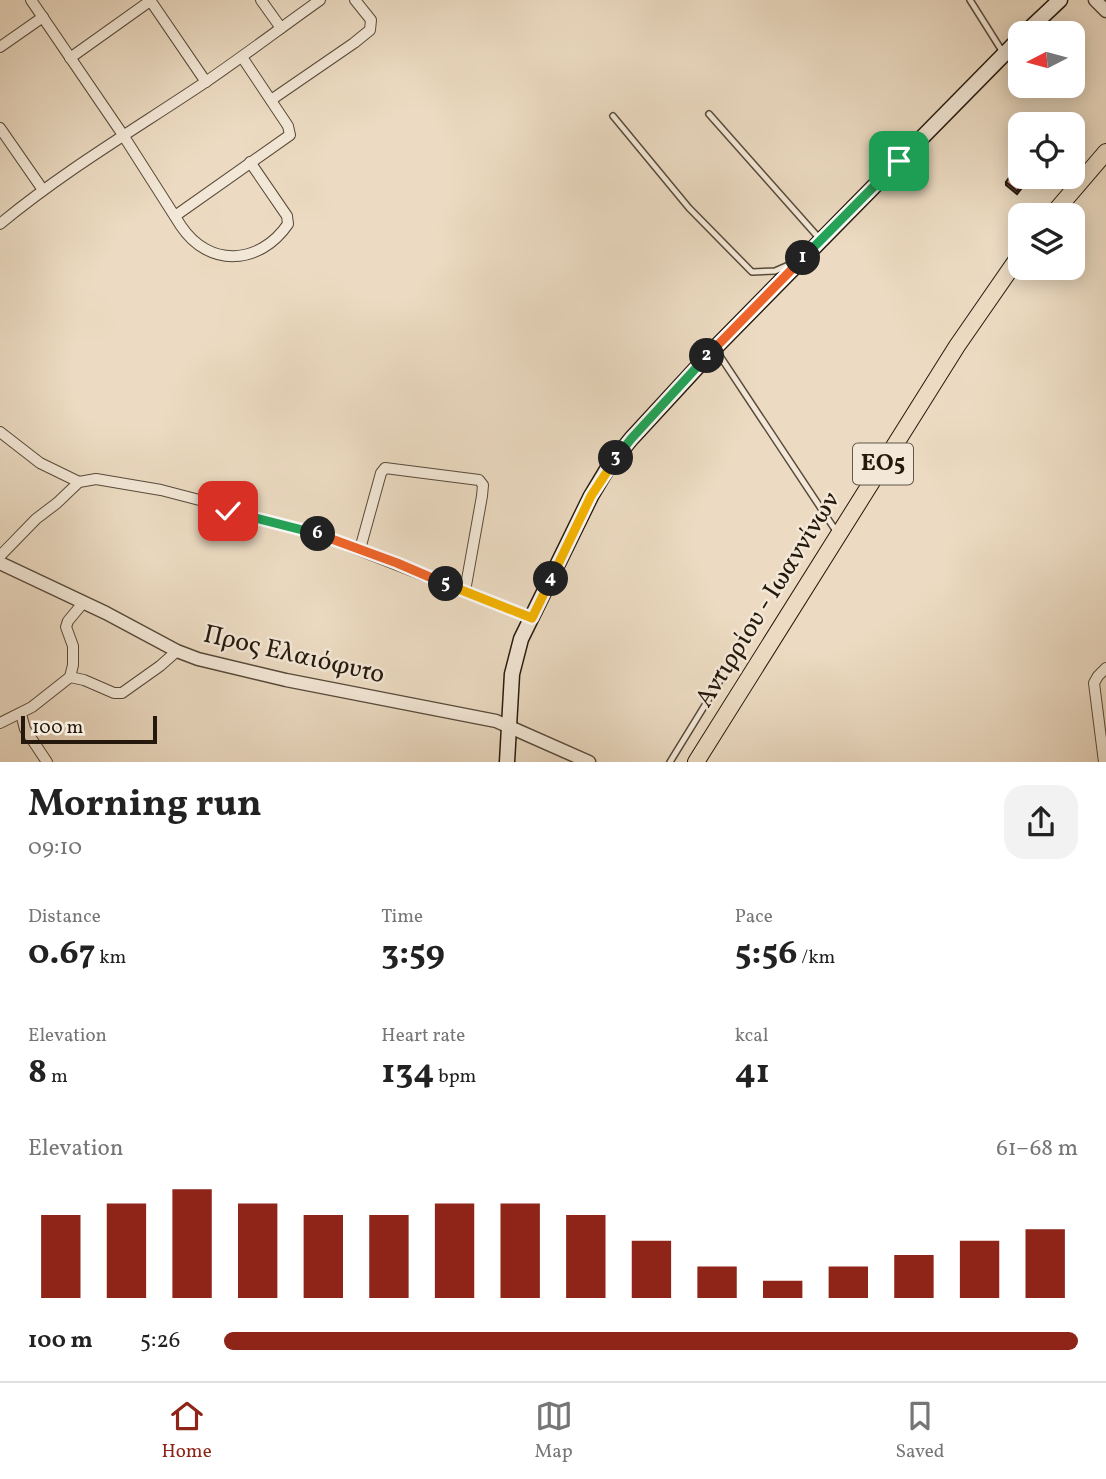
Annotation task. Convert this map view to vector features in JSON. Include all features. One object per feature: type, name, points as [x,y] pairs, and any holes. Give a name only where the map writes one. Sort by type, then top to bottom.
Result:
[{"type":"main road","points":[[1038,21],[1060,0]]},
{"type":"main road","points":[[507,761],[512,674],[522,639],[591,496],[610,466],[631,439],[715,348],[1008,50]]},
{"type":"main road","points":[[1062,203],[1106,152]]},
{"type":"main road","name":"Αντιρρίου - Ιωαννίνων","points":[[696,761],[974,320],[1008,272]]},
{"type":"street","points":[[31,0],[189,238],[212,254],[229,257],[257,252],[286,228],[289,221],[250,162]]},
{"type":"street","points":[[261,0],[281,28]]},
{"type":"street","points":[[0,223],[43,190],[206,82],[320,0]]},
{"type":"street","points":[[271,100],[370,30],[371,20],[355,0]]},
{"type":"street","points":[[1095,0],[1106,11]]},
{"type":"street","points":[[70,58],[150,1],[206,82]]},
{"type":"street","points":[[0,47],[43,17]]},
{"type":"street","points":[[175,216],[290,135],[288,126],[242,57]]},
{"type":"street","points":[[0,128],[43,190]]},
{"type":"street","points":[[0,432],[40,463],[79,482]]},
{"type":"street","points":[[360,549],[384,468],[479,481],[482,485],[482,496],[465,591]]},
{"type":"street","points":[[0,556],[36,519],[79,482],[96,479],[161,490],[211,503],[239,514],[300,528],[360,549],[532,618]]},
{"type":"street","name":"Προς Ελαιόφυτο","points":[[0,563],[177,651],[237,669],[482,718],[589,761]]},
{"type":"street","points":[[0,723],[21,714],[71,677],[74,646],[66,627],[83,603]]},
{"type":"street","points":[[71,677],[114,693],[122,693],[177,651]]},
{"type":"street","points":[[1104,761],[1094,683],[1106,668]]},
{"type":"street","points":[[21,714],[24,729],[47,761]]},
{"type":"lane","points":[[970,0],[1004,54]]},
{"type":"lane","points":[[709,114],[821,241]]},
{"type":"lane","points":[[613,116],[667,183],[752,272],[775,271],[801,260]]},
{"type":"lane","points":[[715,348],[838,534]]},
{"type":"lane","points":[[670,761],[753,626]]},
{"type":"route","points":[[228,511],[300,528],[339,541],[532,618],[591,496],[601,478],[631,439],[765,296],[899,161]]}]
